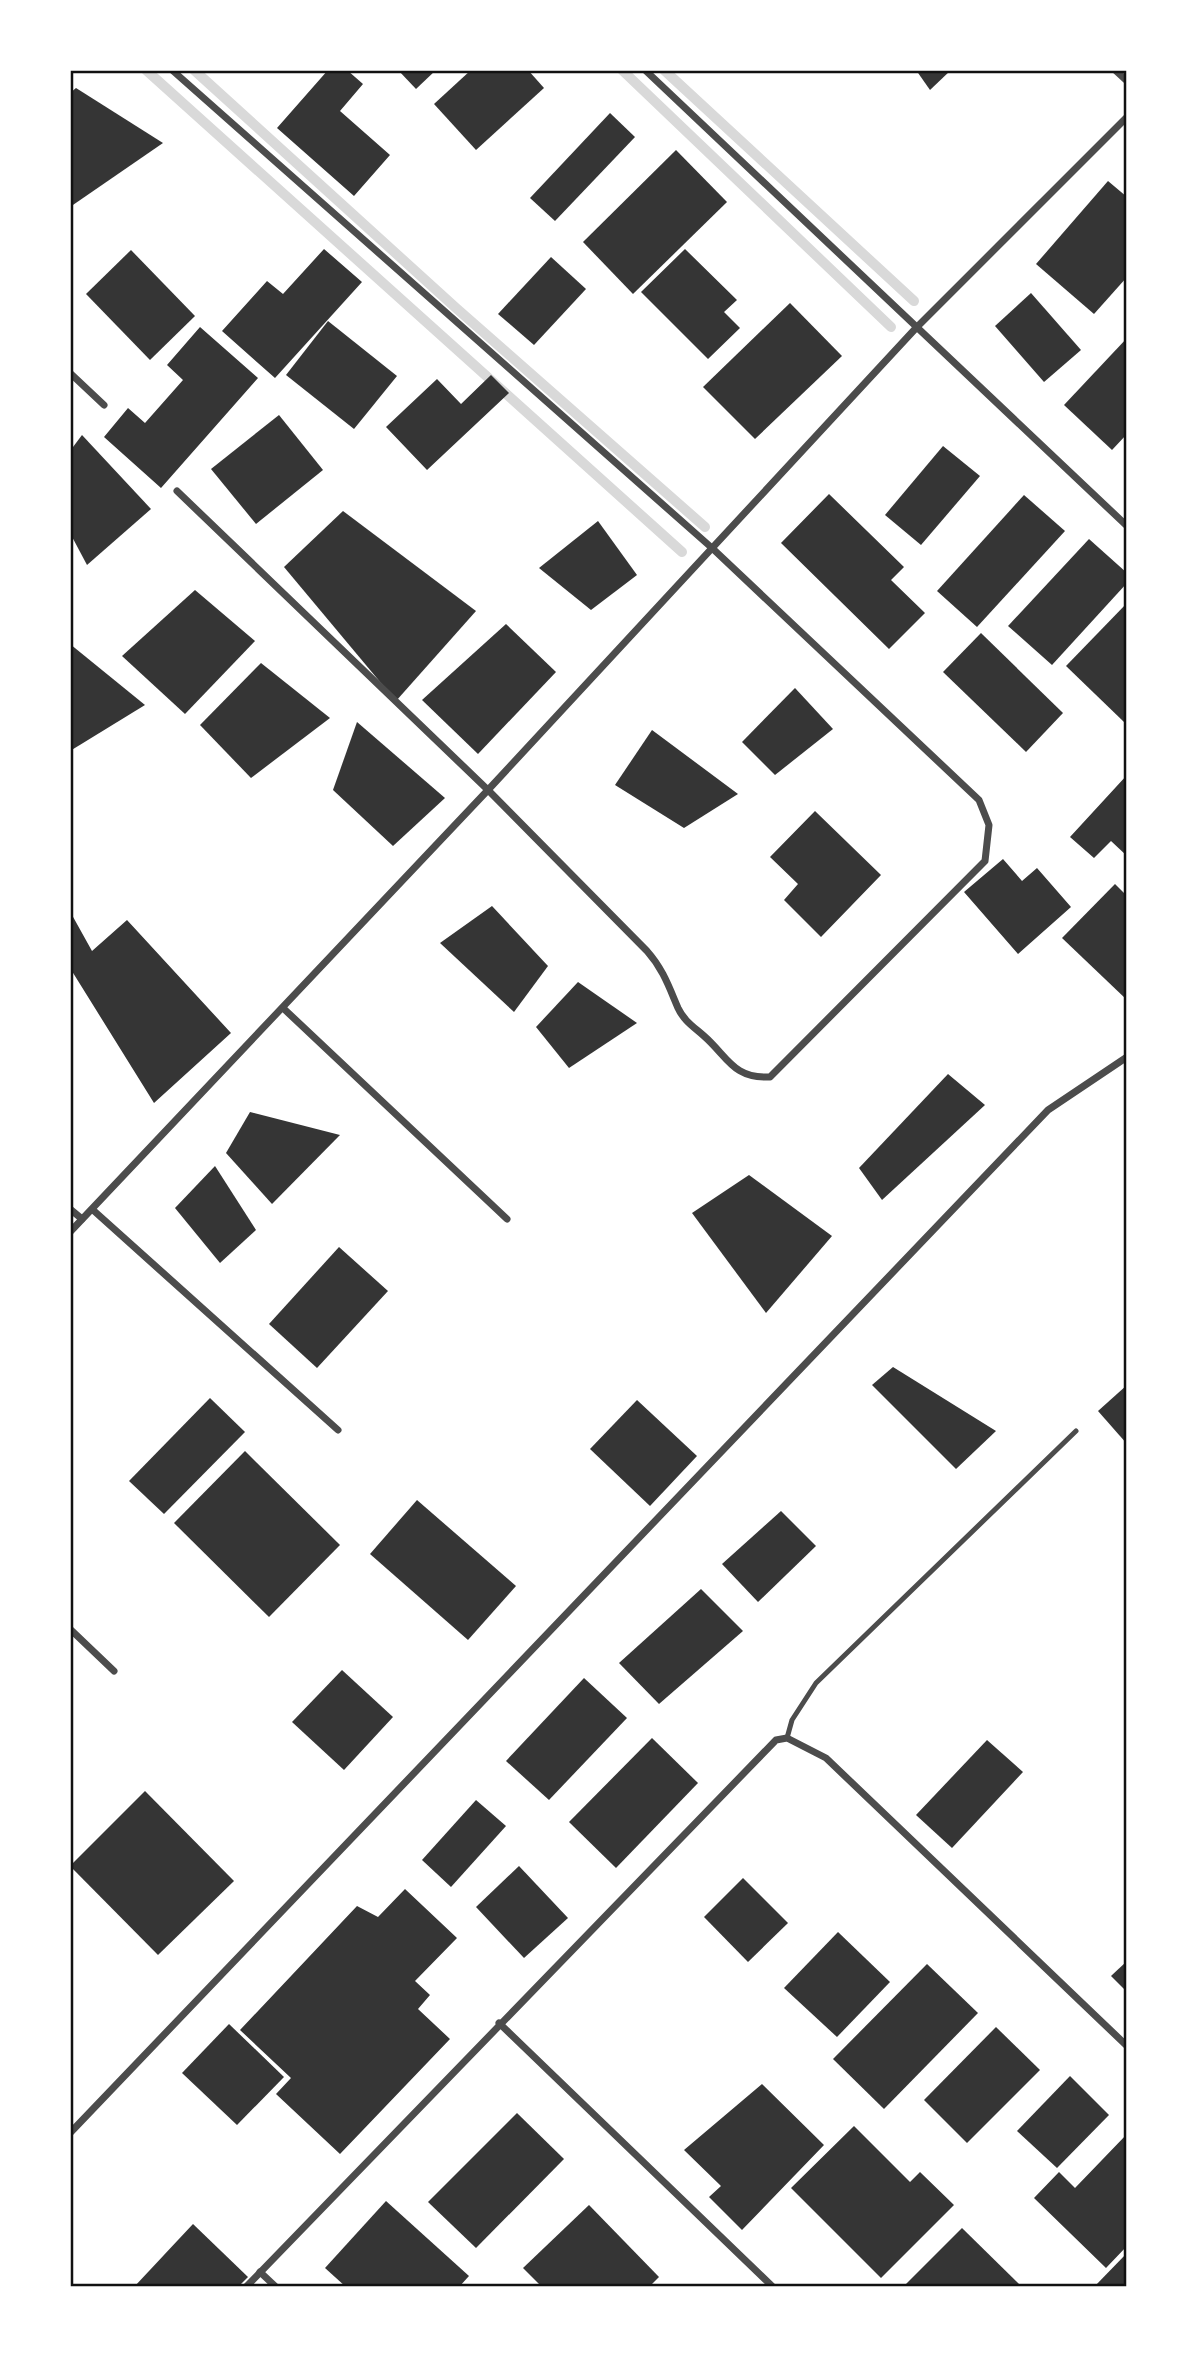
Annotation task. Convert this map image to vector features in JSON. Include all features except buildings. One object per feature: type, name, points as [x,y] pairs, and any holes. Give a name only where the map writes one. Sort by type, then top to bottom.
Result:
[{"type":"street","points":[[172,70],[712,548],[979,800],[989,825],[985,861],[771,1077],[746,1075],[726,1062],[706,1038],[688,1023],[662,969],[647,951],[488,790],[177,491]]},
{"type":"street","points":[[645,70],[1127,526]]},
{"type":"street","points":[[1115,70],[1127,81]]},
{"type":"street","points":[[70,1232],[488,790],[916,328],[1127,117]]},
{"type":"street","points":[[70,373],[104,405]]},
{"type":"street","points":[[283,1008],[507,1219]]},
{"type":"street","points":[[70,2133],[1048,1110],[1127,1057]]},
{"type":"street","points":[[70,1209],[82,1219]]},
{"type":"street","points":[[93,1210],[338,1430]]},
{"type":"street","points":[[70,1629],[114,1671]]},
{"type":"street","points":[[246,2287],[776,1740],[787,1738],[826,1758],[1127,2046]]},
{"type":"street","points":[[499,2023],[773,2287]]},
{"type":"street","points":[[261,2272],[276,2287]]},
{"type":"lane","points":[[787,1738],[792,1720],[816,1683],[1076,1431]]},
{"type":"waterway","points":[[146,70],[682,552]]},
{"type":"waterway","points":[[194,70],[456,308],[705,527]]},
{"type":"waterway","points":[[622,70],[891,327]]},
{"type":"waterway","points":[[664,70],[914,301]]}]
